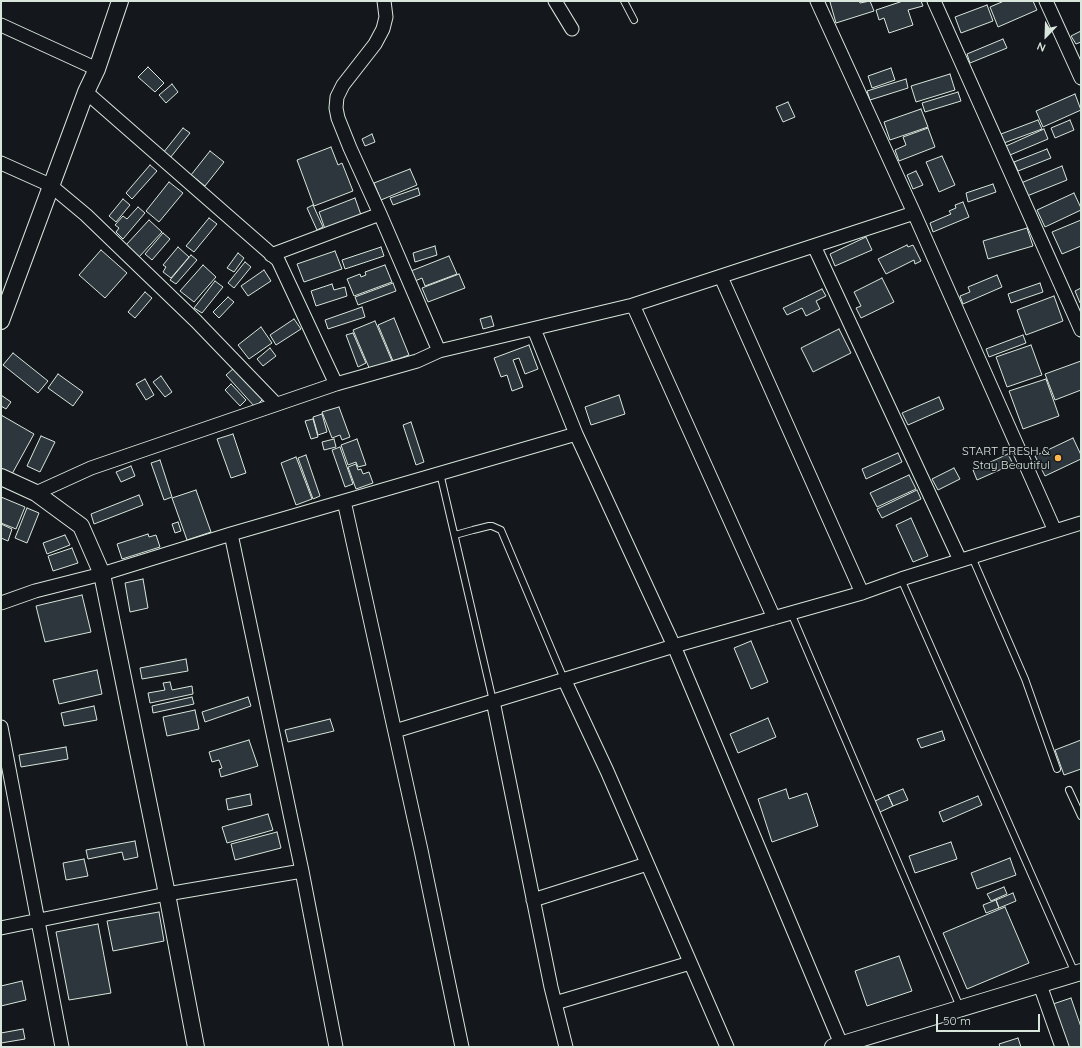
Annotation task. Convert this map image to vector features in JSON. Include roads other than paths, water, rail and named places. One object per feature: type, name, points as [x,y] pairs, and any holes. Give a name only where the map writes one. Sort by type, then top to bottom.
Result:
[{"type":"street","points":[[2,316],[50,185],[86,92],[97,69],[120,1]]},
{"type":"street","points":[[384,1],[386,17],[383,29],[375,44],[343,85],[337,97],[336,108],[338,118],[350,148],[439,351]]},
{"type":"street","points":[[555,1],[572,29]]},
{"type":"street","points":[[817,1],[914,213],[1055,531]]},
{"type":"street","points":[[934,1],[1081,330]]},
{"type":"street","points":[[1046,1],[1081,78]]},
{"type":"street","points":[[1,25],[97,69]]},
{"type":"street","points":[[86,92],[278,260],[336,384]]},
{"type":"street","points":[[1,163],[50,185],[86,215],[196,321],[276,404]]},
{"type":"street","points":[[36,493],[91,468],[336,384],[417,361],[439,351],[633,305],[914,213]]},
{"type":"street","points":[[272,255],[380,214]]},
{"type":"street","points":[[814,246],[966,558]]},
{"type":"street","points":[[721,277],[862,593]]},
{"type":"street","points":[[633,305],[774,618]]},
{"type":"street","points":[[534,329],[576,434],[674,646],[846,1045],[1078,973]]},
{"type":"street","points":[[1,603],[35,591],[102,574],[231,534],[576,434]]},
{"type":"street","points":[[1,477],[36,493],[81,526],[102,574],[167,894],[196,1047]]},
{"type":"street","points":[[344,501],[395,731],[462,1047]]},
{"type":"street","points":[[395,731],[674,646],[862,593],[966,558],[1081,523]]},
{"type":"street","points":[[231,534],[302,871],[336,1047]]},
{"type":"street","points":[[564,679],[607,771],[727,1047]]},
{"type":"street","points":[[493,701],[533,900],[566,1047]]},
{"type":"street","points":[[1,727],[62,1047]]},
{"type":"street","points":[[533,900],[647,864]]},
{"type":"street","points":[[1,928],[167,894],[302,871]]},
{"type":"street","points":[[555,1003],[690,962]]},
{"type":"street","points":[[1040,985],[1062,1047]]},
{"type":"lane","points":[[624,1],[634,20]]},
{"type":"lane","points":[[440,473],[493,701]]},
{"type":"lane","points":[[455,536],[489,526],[501,530],[564,679]]},
{"type":"lane","points":[[966,558],[1025,679],[1057,769]]},
{"type":"lane","points":[[901,579],[1078,973]]},
{"type":"lane","points":[[791,613],[960,1009]]},
{"type":"lane","points":[[1069,790],[1081,816]]},
{"type":"place","name":"START FRESH & Stay Beautiful","points":[[1058,458]]}]
